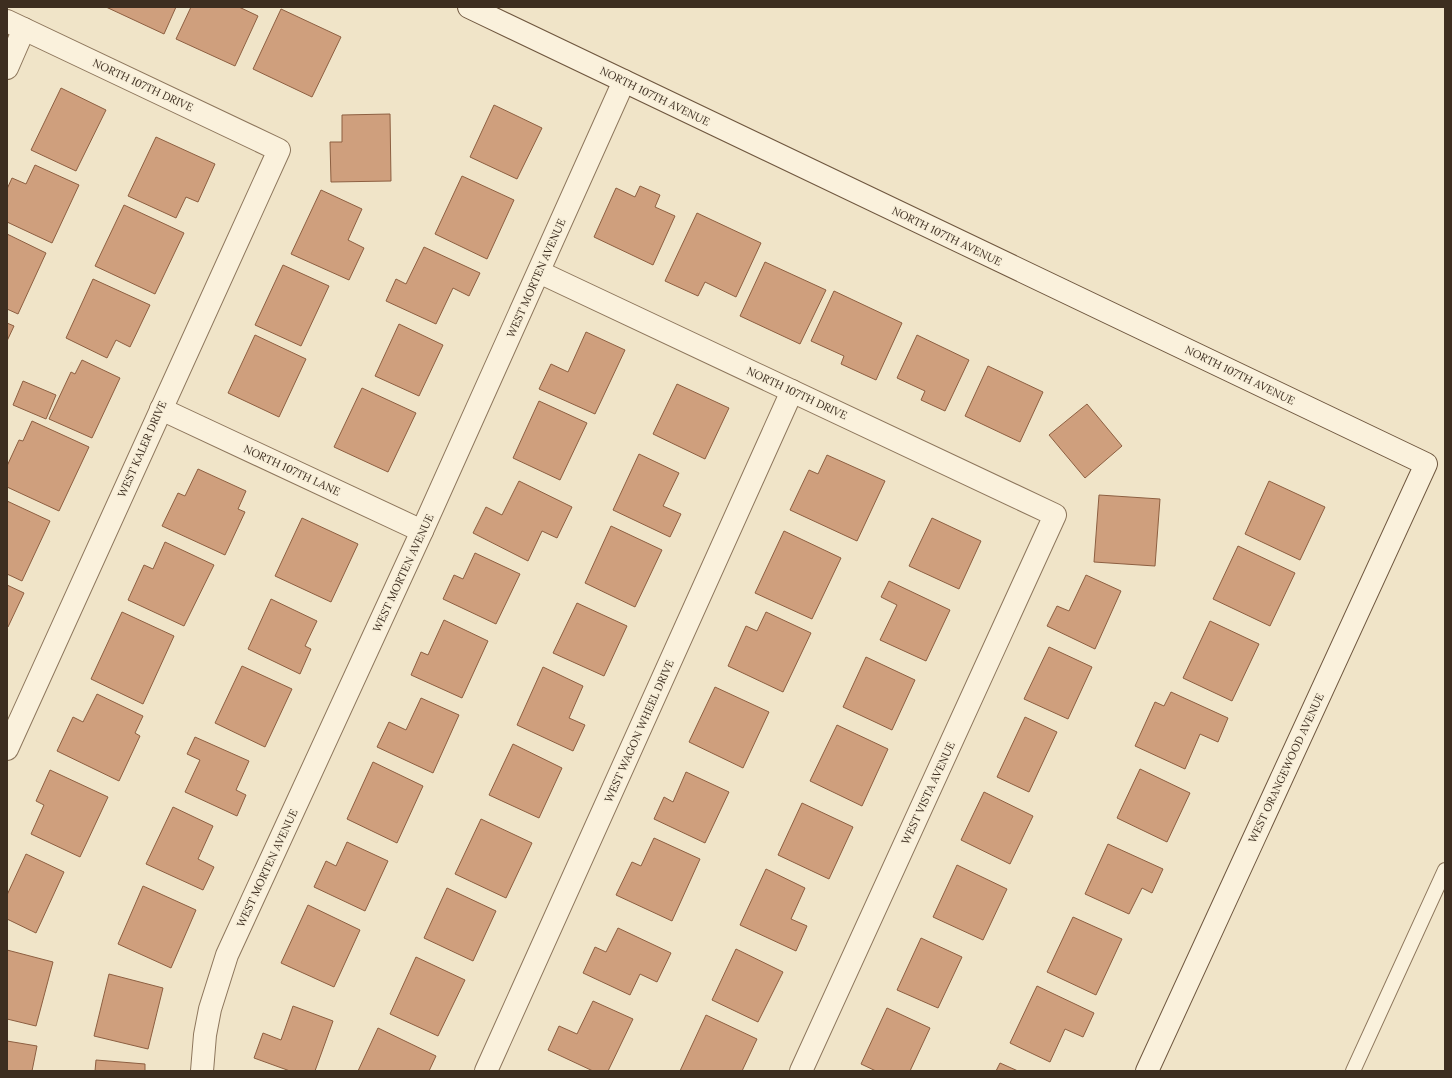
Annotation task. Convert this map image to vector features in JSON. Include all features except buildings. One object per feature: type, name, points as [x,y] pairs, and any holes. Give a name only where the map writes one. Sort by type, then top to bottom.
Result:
[{"type":"street","name":"NORTH 107TH AVENUE","points":[[469,7],[1426,464]]},
{"type":"street","points":[[7,68],[16,25]]},
{"type":"street","name":"NORTH 107TH DRIVE","points":[[16,25],[279,150]]},
{"type":"street","name":"WEST MORTEN AVENUE","points":[[202,1071],[205,1035],[209,1016],[227,955],[422,531],[624,81]]},
{"type":"street","name":"WEST KALER DRIVE","points":[[7,749],[279,150]]},
{"type":"street","name":"NORTH 107TH DRIVE","points":[[539,272],[1055,515]]},
{"type":"street","name":"WEST WAGON WHEEL DRIVE","points":[[486,1071],[792,391]]},
{"type":"street","name":"NORTH 107TH LANE","points":[[161,409],[422,531]]},
{"type":"street","name":"WEST ORANGEWOOD AVENUE","points":[[1147,1071],[1426,464]]},
{"type":"street","name":"WEST VISTA AVENUE","points":[[801,1071],[1055,515]]},
{"type":"lane","points":[[1353,1071],[1445,870]]}]
